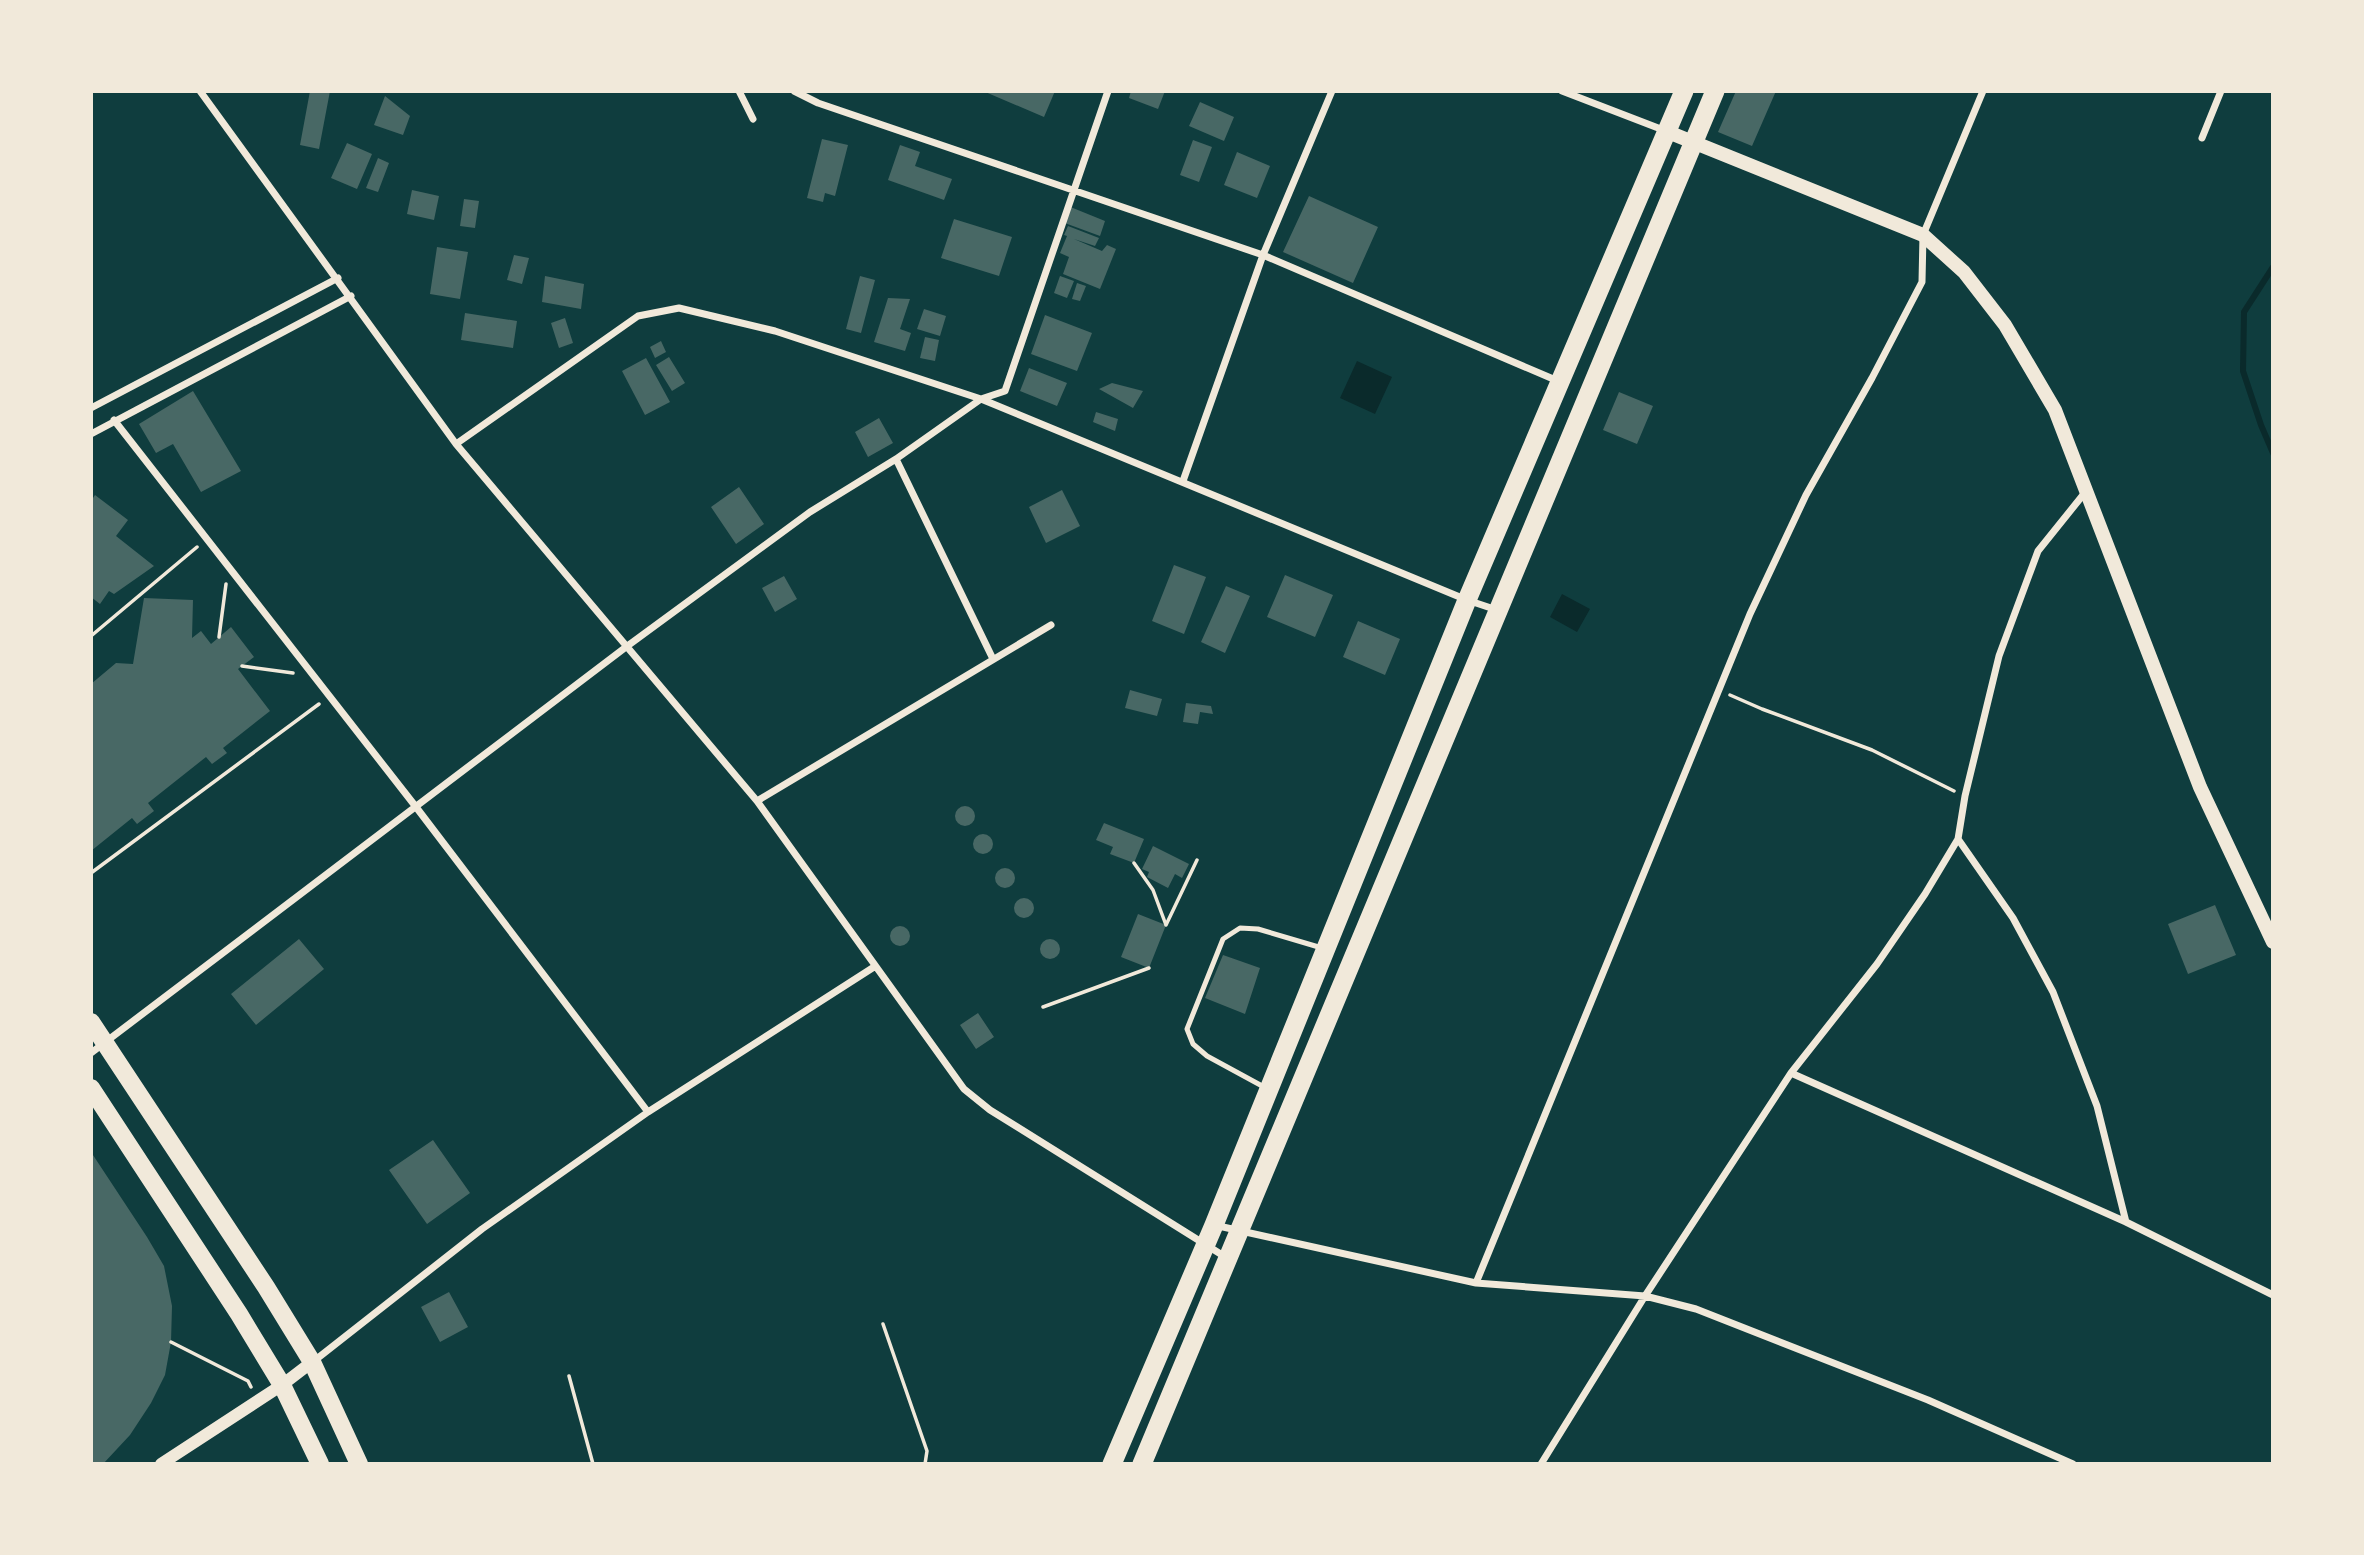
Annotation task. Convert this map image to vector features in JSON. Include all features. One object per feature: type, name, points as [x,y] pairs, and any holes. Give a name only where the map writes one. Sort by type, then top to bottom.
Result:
[{"type":"highway","points":[[1112,1464],[1214,1225],[1466,600],[1562,382],[1684,91]]},
{"type":"highway","points":[[1142,1464],[1715,91]]},
{"type":"main road","points":[[1668,132],[1923,235],[1964,272],[2005,325],[2055,410],[2200,787],[2273,942]]},
{"type":"main road","points":[[91,1022],[98,1048],[266,1287],[312,1362],[359,1464]]},
{"type":"main road","points":[[91,1088],[239,1314],[282,1385],[320,1464]]},
{"type":"street","points":[[200,91],[456,444],[757,801],[964,1090],[990,1110],[1227,1259]]},
{"type":"street","points":[[739,91],[753,119]]},
{"type":"street","points":[[794,91],[818,103],[1263,255],[1562,382]]},
{"type":"street","points":[[98,1048],[626,646],[810,512],[896,459],[981,399],[1004,391],[1108,91]]},
{"type":"street","points":[[1183,481],[1263,255],[1332,91]]},
{"type":"street","points":[[1562,91],[1668,132]]},
{"type":"street","points":[[1476,1283],[1750,614],[1806,495],[1922,282],[1923,235],[1983,91]]},
{"type":"street","points":[[2202,138],[2221,91]]},
{"type":"street","points":[[91,408],[338,278]]},
{"type":"street","points":[[91,434],[351,296]]},
{"type":"street","points":[[456,444],[638,316],[679,308],[775,331],[981,399],[1466,600],[1497,610]]},
{"type":"street","points":[[114,421],[416,807],[648,1112]]},
{"type":"street","points":[[896,459],[993,659]]},
{"type":"street","points":[[1541,1464],[1645,1296],[1791,1073],[1877,964],[1925,894],[1958,839],[1965,796],[1999,656],[2038,551],[2087,490]]},
{"type":"street","points":[[757,801],[1051,625]]},
{"type":"street","points":[[1958,839],[2013,918],[2053,992],[2097,1106],[2126,1222]]},
{"type":"street","points":[[161,1464],[282,1385],[482,1228],[648,1112],[874,967]]},
{"type":"street","points":[[1791,1073],[2126,1222],[2273,1295]]},
{"type":"street","points":[[1214,1225],[1476,1283],[1645,1296],[1709,1314],[1928,1400],[2073,1464]]},
{"type":"lane","points":[[1268,1089],[1207,1056],[1194,1044],[1187,1029],[1223,939],[1240,928],[1258,929],[1325,949]]},
{"type":"path","points":[[91,636],[206,539]]},
{"type":"path","points":[[219,637],[228,566]]},
{"type":"path","points":[[242,666],[313,675]]},
{"type":"path","points":[[1719,689],[1762,709],[1872,750],[1965,796]]},
{"type":"path","points":[[91,873],[329,696]]},
{"type":"path","points":[[1134,863],[1153,890],[1166,925],[1197,860]]},
{"type":"path","points":[[1043,1007],[1149,968]]},
{"type":"path","points":[[883,1324],[927,1451],[926,1464]]},
{"type":"path","points":[[171,1342],[248,1381],[259,1401]]},
{"type":"path","points":[[569,1376],[593,1464]]},
{"type":"water","points":[[1357,361],[1392,377],[1375,414],[1340,398]]},
{"type":"water","points":[[1562,594],[1590,609],[1577,632],[1550,617]]},
{"type":"building","points":[[310,91],[330,91],[319,149],[300,145]]},
{"type":"building","points":[[983,91],[1055,91],[1044,117]]},
{"type":"building","points":[[1131,91],[1165,91],[1158,109],[1129,98]]},
{"type":"building","points":[[1736,91],[1776,91],[1752,146],[1718,132]]},
{"type":"building","points":[[385,96],[410,116],[403,135],[374,125]]},
{"type":"building","points":[[1200,102],[1234,117],[1224,141],[1189,126]]},
{"type":"building","points":[[822,139],[848,145],[835,196],[825,193],[823,202],[807,198]]},
{"type":"building","points":[[1193,140],[1212,147],[1199,182],[1180,175]]},
{"type":"building","points":[[347,143],[372,154],[357,189],[331,178]]},
{"type":"building","points":[[900,145],[920,152],[915,166],[952,179],[944,200],[888,180]]},
{"type":"building","points":[[1237,152],[1270,166],[1257,198],[1224,185]]},
{"type":"building","points":[[378,158],[389,163],[378,192],[366,188]]},
{"type":"building","points":[[412,190],[439,196],[434,220],[407,214]]},
{"type":"building","points":[[1309,196],[1378,227],[1353,283],[1283,252]]},
{"type":"building","points":[[464,199],[479,201],[475,228],[460,226]]},
{"type":"building","points":[[1068,206],[1105,221],[1100,236],[1062,222]]},
{"type":"building","points":[[954,219],[1012,237],[999,276],[941,258]]},
{"type":"building","points":[[1068,226],[1099,238],[1095,246],[1074,239],[1102,251],[1107,245],[1116,249],[1100,289],[1063,274],[1069,257],[1060,253]]},
{"type":"building","points":[[437,247],[468,252],[460,299],[430,294]]},
{"type":"building","points":[[514,255],[529,258],[522,284],[507,280]]},
{"type":"building","points":[[545,276],[584,284],[581,309],[542,302]]},
{"type":"building","points":[[860,276],[875,280],[861,333],[846,329]]},
{"type":"building","points":[[1060,276],[1074,281],[1067,298],[1054,293]]},
{"type":"building","points":[[1077,283],[1086,286],[1080,301],[1072,299]]},
{"type":"building","points":[[888,298],[910,299],[900,329],[911,333],[905,351],[874,342]]},
{"type":"building","points":[[924,309],[946,316],[940,336],[917,329]]},
{"type":"building","points":[[465,313],[517,321],[513,348],[461,340]]},
{"type":"building","points":[[1045,315],[1092,333],[1077,371],[1031,354]]},
{"type":"building","points":[[565,318],[573,343],[559,348],[551,323]]},
{"type":"building","points":[[925,337],[939,340],[935,361],[920,358]]},
{"type":"building","points":[[661,341],[666,352],[655,358],[650,347]]},
{"type":"building","points":[[669,357],[685,383],[672,391],[656,365]]},
{"type":"building","points":[[646,358],[670,402],[645,415],[622,371]]},
{"type":"building","points":[[1029,368],[1067,383],[1057,406],[1020,391]]},
{"type":"building","points":[[1112,383],[1143,391],[1133,408],[1099,389]]},
{"type":"building","points":[[193,391],[241,471],[201,492],[173,444],[156,453],[139,424]]},
{"type":"building","points":[[1619,392],[1653,406],[1637,444],[1603,430]]},
{"type":"building","points":[[1096,412],[1118,419],[1115,431],[1093,422]]},
{"type":"building","points":[[879,418],[893,443],[868,457],[855,432]]},
{"type":"building","points":[[739,487],[764,524],[736,544],[711,507]]},
{"type":"building","points":[[1062,490],[1080,526],[1046,543],[1029,507]]},
{"type":"building","points":[[95,495],[128,520],[116,536],[154,566],[114,594],[109,591],[100,604],[91,597],[91,501]]},
{"type":"building","points":[[1174,565],[1206,577],[1184,634],[1152,621]]},
{"type":"building","points":[[1285,575],[1333,595],[1315,637],[1267,617]]},
{"type":"building","points":[[784,576],[797,599],[775,612],[762,588]]},
{"type":"building","points":[[1226,586],[1250,596],[1225,653],[1201,642]]},
{"type":"building","points":[[144,598],[193,600],[192,638],[201,631],[211,644],[231,627],[254,657],[238,669],[270,711],[223,748],[227,753],[212,764],[206,757],[148,803],[154,811],[137,824],[132,818],[91,851],[91,684],[116,663],[133,664]]},
{"type":"building","points":[[1358,621],[1400,639],[1385,675],[1343,657]]},
{"type":"building","points":[[1130,690],[1162,699],[1157,716],[1125,708]]},
{"type":"building","points":[[1186,703],[1211,706],[1213,714],[1200,712],[1198,724],[1183,722]]},
{"type":"building","points":[[961,806],[969,806],[975,816],[969,826],[961,826],[955,820],[955,812]]},
{"type":"building","points":[[1104,823],[1144,839],[1134,863],[1110,854],[1113,847],[1096,840]]},
{"type":"building","points":[[979,834],[987,834],[993,844],[987,854],[979,854],[973,848],[973,840]]},
{"type":"building","points":[[1153,846],[1189,864],[1182,878],[1175,874],[1168,888],[1147,877],[1149,872],[1142,869]]},
{"type":"building","points":[[1001,868],[1009,868],[1015,878],[1009,888],[1001,888],[995,882],[995,874]]},
{"type":"building","points":[[1020,898],[1028,898],[1034,908],[1028,918],[1020,918],[1014,912],[1014,904]]},
{"type":"building","points":[[2215,905],[2236,955],[2188,974],[2168,924]]},
{"type":"building","points":[[1138,914],[1166,925],[1149,968],[1121,957]]},
{"type":"building","points":[[896,926],[904,926],[910,936],[904,946],[896,946],[890,940],[890,932]]},
{"type":"building","points":[[299,939],[324,969],[256,1025],[231,994]]},
{"type":"building","points":[[1046,939],[1054,939],[1060,949],[1054,959],[1046,959],[1040,953],[1040,945]]},
{"type":"building","points":[[1223,955],[1260,968],[1245,1014],[1205,998]]},
{"type":"building","points":[[978,1013],[994,1037],[976,1049],[960,1025]]},
{"type":"building","points":[[433,1140],[470,1193],[427,1224],[389,1170]]},
{"type":"building","points":[[91,1152],[164,1266],[172,1306],[171,1342],[165,1375],[130,1435],[103,1464],[91,1464]]},
{"type":"building","points":[[449,1292],[468,1327],[440,1342],[421,1307]]},
{"type":"waterway","points":[[2273,267],[2244,312],[2243,371],[2273,453]]}]
